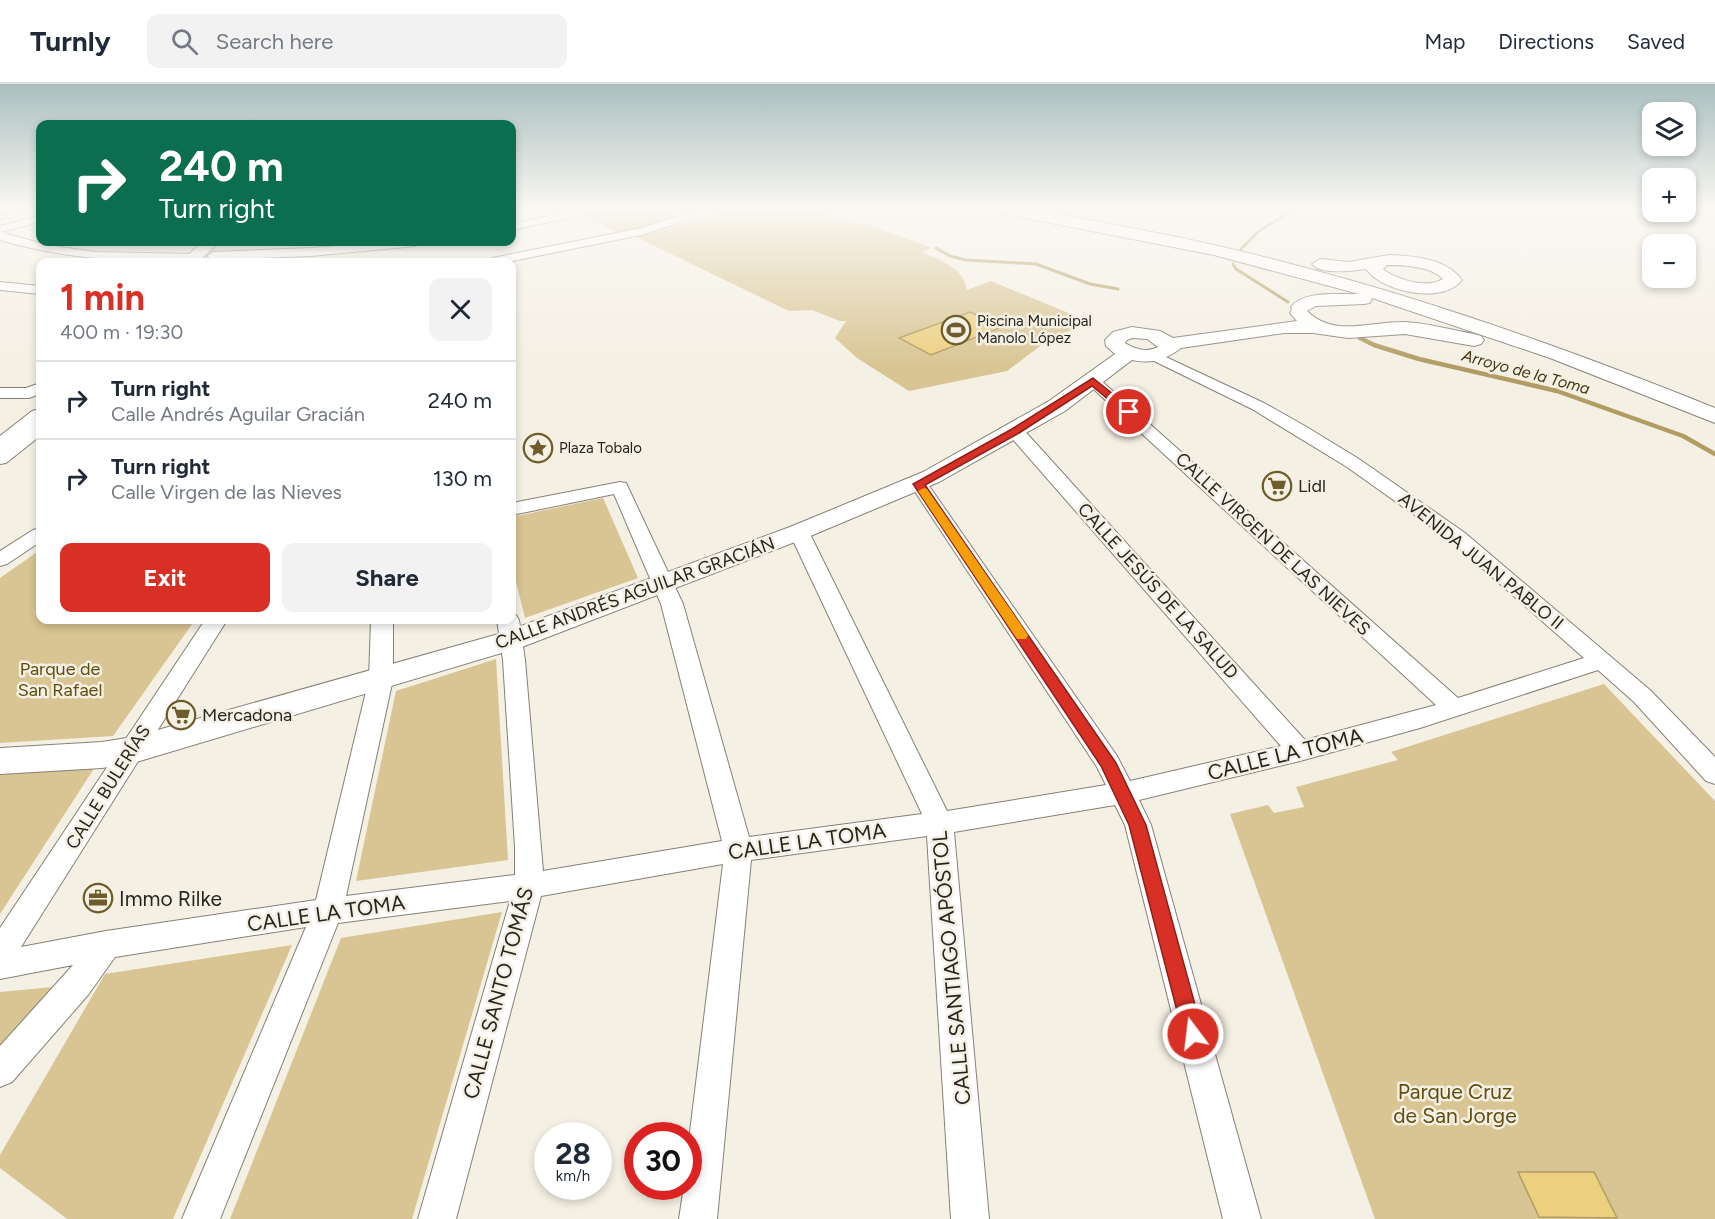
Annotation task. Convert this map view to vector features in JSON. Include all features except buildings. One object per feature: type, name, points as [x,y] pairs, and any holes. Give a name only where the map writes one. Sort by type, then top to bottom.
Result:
[{"type":"main road","points":[[1233,261],[1251,266],[1296,299],[1336,300],[1362,306],[1376,323]]},
{"type":"main road","points":[[1253,261],[1354,286],[1536,346],[1715,416]]},
{"type":"main road","points":[[1303,261],[1382,270],[1407,261],[1437,267],[1451,276],[1453,280],[1432,287],[1385,291],[1382,270]]},
{"type":"main road","points":[[1432,287],[1445,294],[1461,308],[1484,320],[1715,410]]},
{"type":"main road","points":[[1296,299],[1302,318],[1320,327]]},
{"type":"main road","points":[[1153,348],[1176,338],[1282,322],[1296,299]]},
{"type":"main road","points":[[1153,348],[1284,327],[1320,327],[1348,333],[1376,323],[1533,352],[1619,382],[1715,421]]},
{"type":"main road","name":"CALLE ANDRÉS AGUILAR GRACIÁN","points":[[0,761],[102,755],[133,750],[381,679],[510,630],[664,584],[918,484],[1015,431],[1093,381],[1153,348]]},
{"type":"main road","points":[[0,428],[36,401]]},
{"type":"main road","points":[[0,447],[36,419]]},
{"type":"street","points":[[0,286],[36,290]]},
{"type":"street","name":"AVENIDA JUAN PABLO II","points":[[1153,348],[1258,406],[1353,463],[1467,545],[1642,696],[1715,774]]},
{"type":"street","name":"CALLE VIRGEN DE LAS NIEVES","points":[[1093,381],[1454,708]]},
{"type":"street","points":[[0,382],[36,382]]},
{"type":"street","points":[[0,393],[29,393],[36,390]]},
{"type":"street","points":[[0,460],[36,431]]},
{"type":"street","name":"CALLE JESÚS DE LA SALUD","points":[[1015,431],[1300,752]]},
{"type":"street","points":[[0,460],[20,449],[36,445]]},
{"type":"street","points":[[918,484],[1108,763],[1138,825],[1242,1219]]},
{"type":"street","points":[[516,508],[620,487],[672,604],[731,818],[738,850],[736,888],[698,1219]]},
{"type":"street","name":"CALLE SANTIAGO APÓSTOL","points":[[799,532],[940,823],[970,1219]]},
{"type":"street","points":[[0,560],[36,537]]},
{"type":"street","name":"CALLE BULERÍAS","points":[[0,954],[213,624]]},
{"type":"street","points":[[201,1219],[328,911],[381,679],[382,624]]},
{"type":"street","name":"CALLE SANTO TOMÁS","points":[[437,1219],[529,886],[529,847],[510,630]]},
{"type":"street","name":"CALLE LA TOMA","points":[[0,965],[106,945],[328,911],[529,886],[738,850],[940,823],[1122,793],[1300,752],[1454,708],[1602,662]]},
{"type":"street","points":[[0,1070],[77,985],[106,945]]},
{"type":"green space","points":[[686,261],[943,261],[961,275],[967,290],[991,281],[1090,322],[1048,340],[1007,371],[909,391],[857,358],[835,338],[846,321],[840,321],[812,310],[789,311]]},
{"type":"green space","points":[[603,498],[638,578],[525,618],[516,581],[516,516]]},
{"type":"green space","name":"Parque de San Rafael","points":[[36,553],[36,624],[192,624],[113,736],[0,743],[0,578]]},
{"type":"green space","points":[[496,659],[508,860],[356,881],[396,691]]},
{"type":"green space","name":"Parque Cruz de San Jorge","points":[[1604,684],[1715,801],[1715,1219],[1375,1219],[1230,814],[1268,805],[1274,813],[1304,807],[1296,787],[1398,760],[1391,752]]},
{"type":"green space","points":[[95,767],[0,914],[0,773]]},
{"type":"green space","points":[[502,912],[412,1219],[230,1219],[341,938]]},
{"type":"green space","points":[[292,945],[173,1219],[67,1219],[0,1168],[0,1155],[105,974]]},
{"type":"green space","points":[[63,986],[0,1057],[0,992]]},
{"type":"shaded area","points":[[970,312],[1002,327],[931,355],[899,338]]},
{"type":"shaded area","points":[[1518,1172],[1594,1172],[1617,1218],[1539,1217]]},
{"type":"waterway","points":[[983,261],[1036,264],[1090,284],[1118,289]]},
{"type":"waterway","name":"Arroyo de la Toma","points":[[1233,264],[1236,269],[1288,302]]},
{"type":"waterway","name":"Arroyo de la Toma","points":[[1360,338],[1374,345],[1419,359],[1557,391],[1683,436],[1715,454]]},
{"type":"slow traffic","points":[[924,491],[1021,635]]},
{"type":"place","name":"Piscina Municipal Manolo López","points":[[956,330]]},
{"type":"place","name":"Plaza Tobalo","points":[[538,448]]},
{"type":"place","name":"Lidl","points":[[1277,486]]},
{"type":"place","name":"Mercadona","points":[[181,715]]},
{"type":"place","name":"Immo Rilke","points":[[98,898]]},
{"type":"route","points":[[1129,412],[1093,381],[1015,431],[918,484],[1108,763],[1138,825],[1193,1034]]}]
